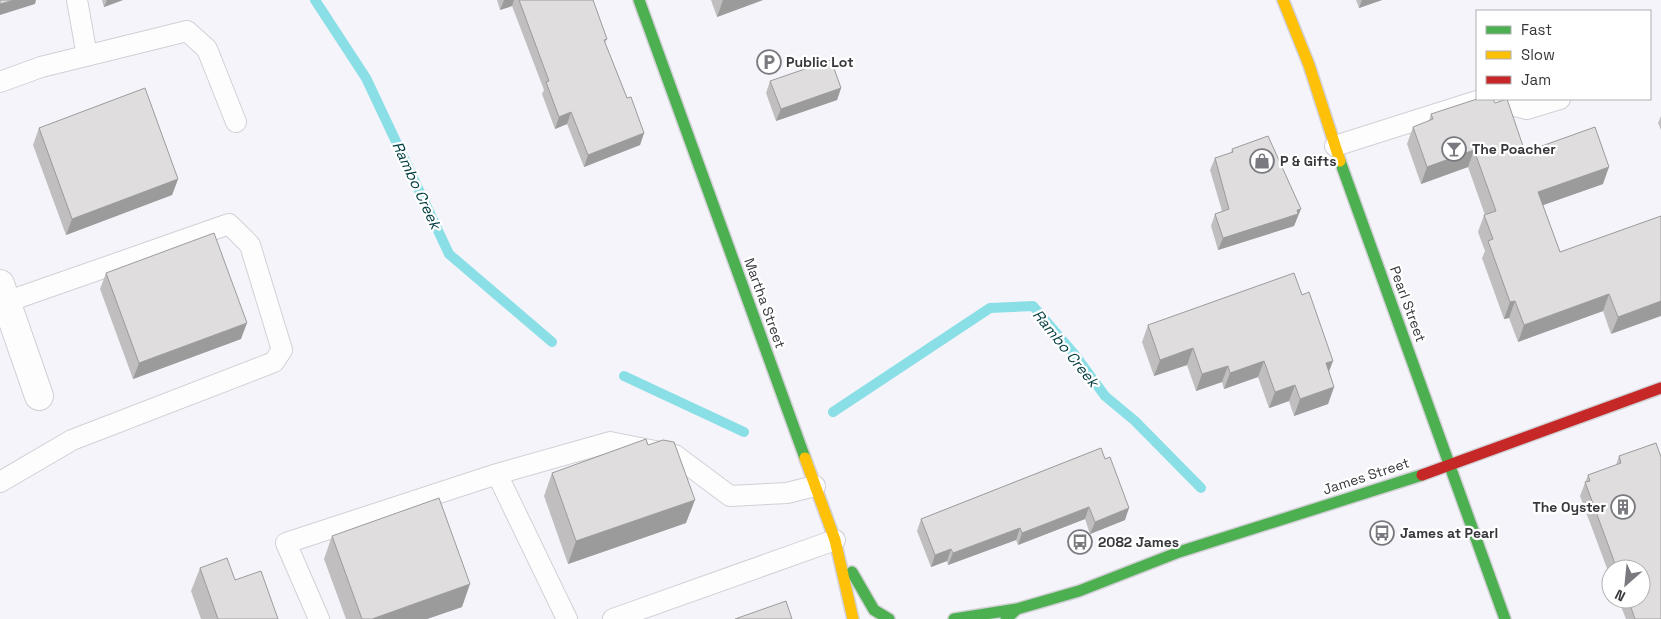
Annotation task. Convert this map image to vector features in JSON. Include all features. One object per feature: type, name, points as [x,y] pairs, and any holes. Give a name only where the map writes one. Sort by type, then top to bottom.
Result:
[{"type":"street","name":"Martha Street","points":[[639,0],[835,540],[853,619]]},
{"type":"street","name":"Pearl Street","points":[[1283,0],[1309,65],[1335,146],[1505,619]]},
{"type":"street","points":[[3,293],[39,396]]},
{"type":"street","name":"James Street","points":[[1006,619],[1017,609],[1079,591],[1179,552],[1450,466],[1661,388]]},
{"type":"street","points":[[835,540],[869,603],[874,610],[889,619]]},
{"type":"street","points":[[1069,605],[1079,591]]},
{"type":"street","points":[[954,619],[1017,609]]},
{"type":"lane","points":[[77,0],[87,56]]},
{"type":"lane","points":[[0,82],[40,67],[187,31],[207,49],[236,122]]},
{"type":"lane","points":[[1335,146],[1480,100],[1493,100],[1527,109],[1557,100]]},
{"type":"lane","points":[[0,482],[72,440],[274,362],[282,350],[250,245],[229,224],[3,293]]},
{"type":"lane","points":[[319,619],[286,543],[497,474],[610,442],[675,455],[730,496],[786,493],[815,486]]},
{"type":"lane","points":[[497,474],[567,619]]},
{"type":"lane","points":[[612,619],[835,540]]},
{"type":"building","points":[[0,0],[14,0],[0,4]]},
{"type":"building","points":[[519,0],[593,0],[607,39],[604,40],[627,98],[631,97],[644,133],[588,155],[571,112],[559,117],[546,82],[549,81]]},
{"type":"building","points":[[831,60],[841,88],[781,109],[770,81]]},
{"type":"building","points":[[145,88],[178,179],[72,219],[39,128]]},
{"type":"building","points":[[1476,99],[1494,100],[1495,103],[1507,100],[1525,152],[1595,127],[1609,167],[1538,192],[1560,252],[1661,216],[1661,301],[1618,317],[1609,294],[1524,325],[1515,301],[1510,302],[1488,241],[1493,239],[1484,215],[1496,211],[1474,150],[1427,167],[1413,127],[1433,119],[1431,114]]},
{"type":"building","points":[[1268,136],[1301,209],[1297,210],[1298,214],[1223,238],[1215,214],[1229,209],[1215,158],[1233,152],[1232,149]]},
{"type":"building","points":[[214,233],[247,323],[139,363],[106,273]]},
{"type":"building","points":[[1294,273],[1302,295],[1309,292],[1333,361],[1326,363],[1334,387],[1300,399],[1295,385],[1275,392],[1264,361],[1230,373],[1228,366],[1202,374],[1193,348],[1160,360],[1148,325]]},
{"type":"building","points":[[646,439],[648,445],[663,440],[674,442],[695,500],[576,541],[552,473]]},
{"type":"building","points":[[1656,443],[1661,457],[1661,619],[1635,619],[1632,609],[1651,609],[1651,559],[1613,559],[1585,482],[1590,481],[1588,475],[1621,463],[1619,456]]},
{"type":"building","points":[[1101,448],[1105,459],[1110,457],[1129,508],[1095,522],[1089,507],[1022,533],[1020,528],[953,553],[951,549],[935,555],[921,519]]},
{"type":"building","points":[[439,498],[470,584],[372,619],[362,619],[332,536]]},
{"type":"building","points":[[227,558],[235,580],[261,571],[278,619],[218,619],[200,568]]},
{"type":"building","points":[[786,601],[792,619],[735,619]]},
{"type":"waterway","name":"Rambo Creek","points":[[315,0],[366,78],[449,254],[552,342]]},
{"type":"waterway","name":"Rambo Creek","points":[[833,412],[990,308],[1033,306],[1075,355],[1105,396],[1135,421],[1201,488]]},
{"type":"waterway","name":"Rambo Creek","points":[[624,376],[744,432]]},
{"type":"traffic: fast","points":[[639,0],[805,458]]},
{"type":"traffic: fast","points":[[1340,161],[1505,619]]},
{"type":"traffic: fast","points":[[1006,619],[1017,609],[1079,591],[1179,552],[1422,475]]},
{"type":"traffic: fast","points":[[852,572],[874,610],[889,619]]},
{"type":"traffic: fast","points":[[954,619],[1017,609]]},
{"type":"traffic: slow","points":[[1283,0],[1309,65],[1340,161]]},
{"type":"traffic: slow","points":[[805,458],[835,540],[853,619]]},
{"type":"traffic: jam","points":[[1422,475],[1661,388]]},
{"type":"place","name":"Public Lot","points":[[769,62]]},
{"type":"place","name":"The Poacher","points":[[1454,149]]},
{"type":"place","name":"P & Gifts","points":[[1262,161]]},
{"type":"place","name":"The Oyster","points":[[1623,507]]},
{"type":"place","name":"James at Pearl","points":[[1382,533]]},
{"type":"place","name":"2082 James","points":[[1080,542]]}]
